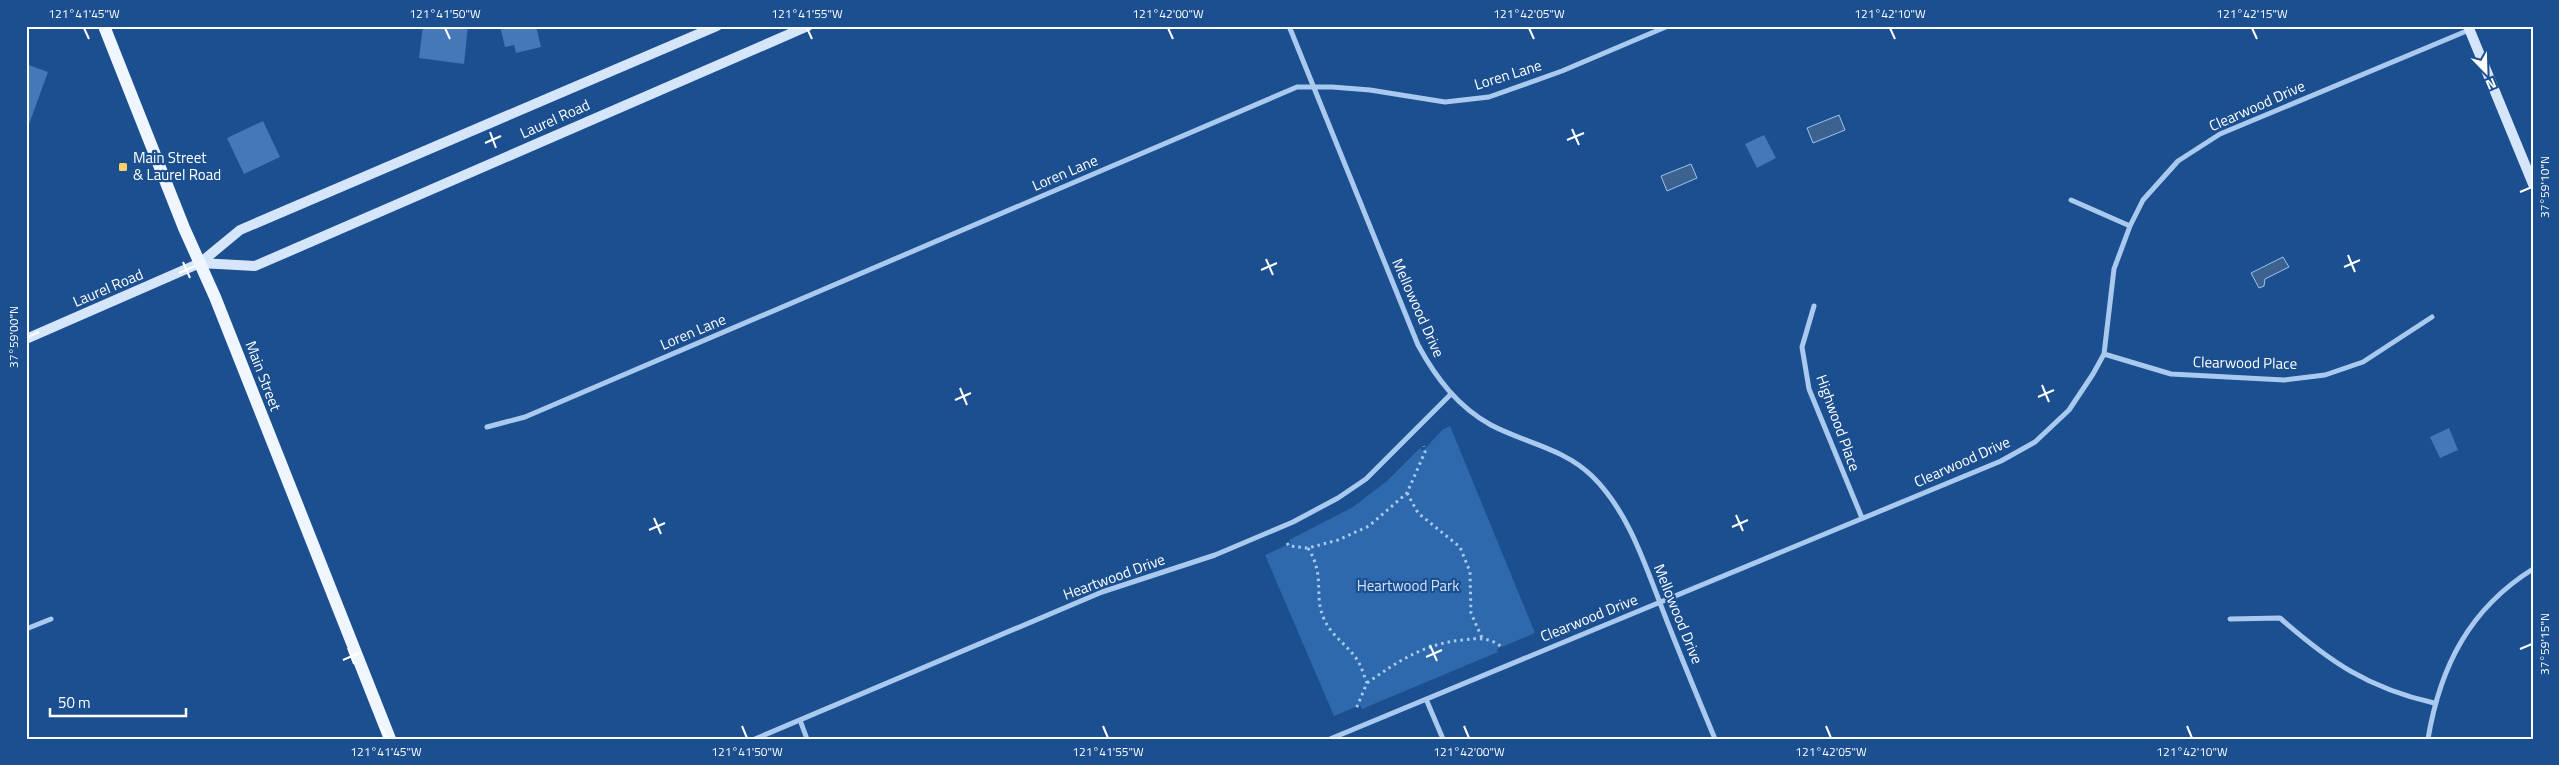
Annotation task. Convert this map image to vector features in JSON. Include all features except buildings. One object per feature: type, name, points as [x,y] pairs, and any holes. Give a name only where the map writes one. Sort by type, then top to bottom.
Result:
[{"type":"main road","name":"Main Street","points":[[104,26],[390,739]]},
{"type":"main road","name":"Laurel Road","points":[[26,339],[200,263],[240,230],[717,26]]},
{"type":"main road","name":"Laurel Road","points":[[200,263],[255,266],[808,26]]},
{"type":"main road","points":[[2469,28],[2533,184]]},
{"type":"street","name":"Mellowood Drive","points":[[1289,26],[1418,345],[1429,365],[1451,394],[1470,412],[1492,425],[1555,450],[1591,475],[1615,502],[1632,535],[1715,739]]},
{"type":"street","name":"Loren Lane","points":[[487,427],[534,413],[1297,87],[1313,86],[1370,90],[1445,102],[1490,97],[1562,71],[1668,26]]},
{"type":"street","name":"Clearwood Drive","points":[[1330,739],[2001,461],[2035,442],[2069,410],[2104,354],[2114,269],[2130,226],[2143,200],[2178,160],[2220,134],[2469,28]]},
{"type":"street","points":[[2070,200],[2130,226]]},
{"type":"street","name":"Highwood Place","points":[[1814,306],[1802,347],[1809,389],[1862,518]]},
{"type":"street","name":"Clearwood Place","points":[[2104,354],[2171,374],[2292,379],[2325,375],[2363,362],[2432,317]]},
{"type":"street","name":"Heartwood Drive","points":[[755,739],[1102,592],[1214,555],[1293,522],[1338,498],[1366,479],[1451,394]]},
{"type":"street","points":[[2428,739],[2434,703],[2444,673],[2469,627],[2510,584],[2533,569]]},
{"type":"street","points":[[2230,619],[2280,618],[2320,652],[2372,684],[2434,703]]},
{"type":"street","points":[[26,629],[51,619]]},
{"type":"street","points":[[1426,699],[1443,739]]},
{"type":"street","points":[[800,720],[807,739]]},
{"type":"path","points":[[1286,543],[1289,546],[1308,548],[1338,540],[1369,526],[1406,493],[1425,452],[1424,446]]},
{"type":"path","points":[[1406,493],[1418,513],[1460,548],[1470,572],[1471,613],[1482,638]]},
{"type":"path","points":[[1308,548],[1319,570],[1319,601],[1323,618],[1332,634],[1358,660],[1367,683]]},
{"type":"path","points":[[1356,709],[1367,683],[1406,656],[1433,644],[1482,638],[1497,643],[1502,648]]},
{"type":"green space","name":"Heartwood Park","points":[[1450,426],[1535,633],[1497,649],[1498,652],[1362,709],[1360,705],[1334,716],[1265,555],[1291,543],[1289,540],[1353,507],[1387,481],[1420,448],[1423,451],[1442,430]]},
{"type":"shaded area","points":[[1839,115],[1845,130],[1813,143],[1807,128]]},
{"type":"shaded area","points":[[1691,164],[1697,178],[1667,191],[1661,176]]},
{"type":"shaded area","points":[[2283,257],[2289,267],[2265,279],[2264,286],[2259,288],[2251,273]]},
{"type":"place","name":"Main Street & Laurel Road","points":[[123,167]]}]
